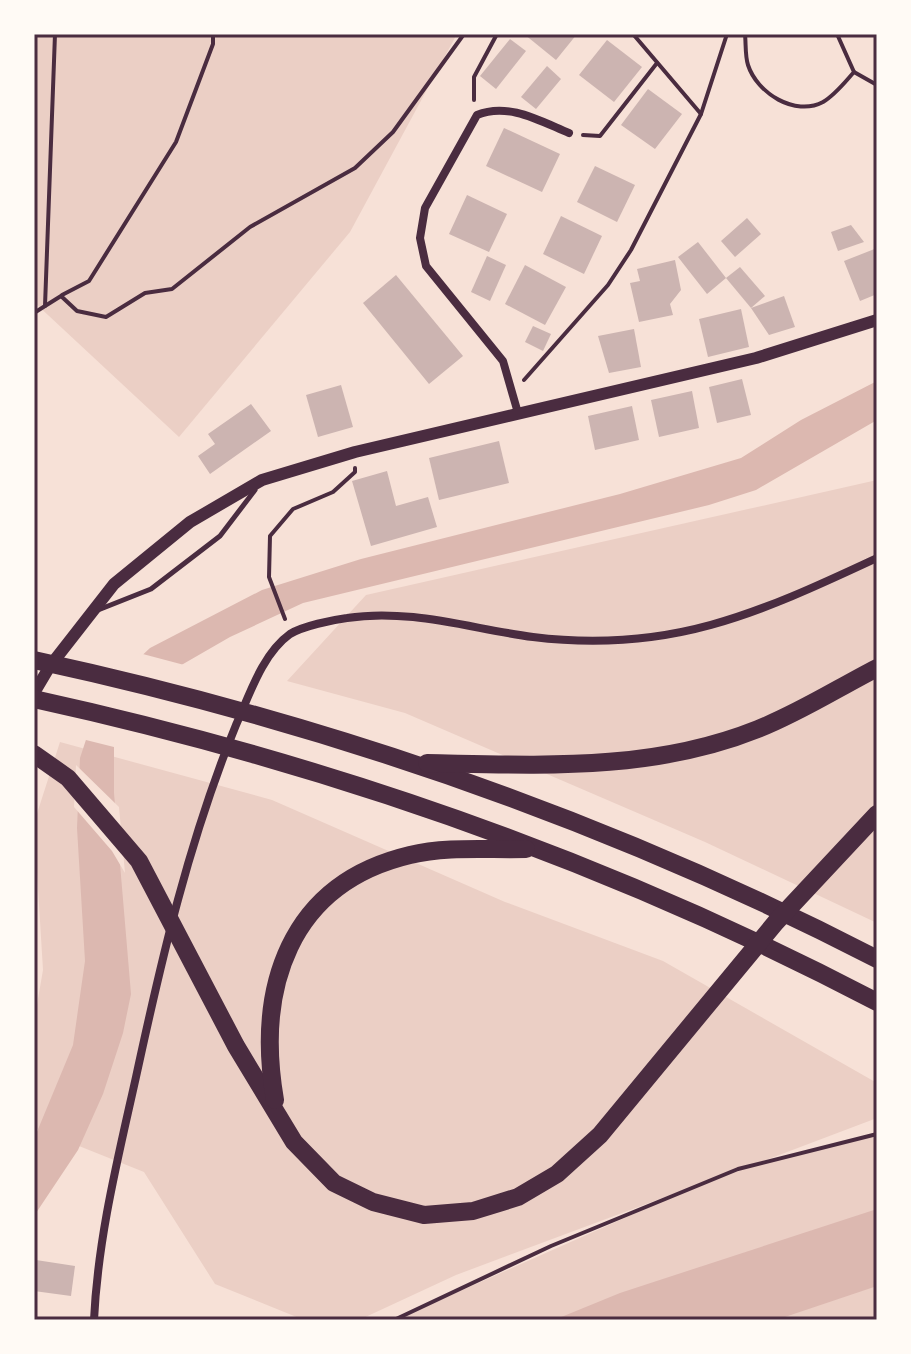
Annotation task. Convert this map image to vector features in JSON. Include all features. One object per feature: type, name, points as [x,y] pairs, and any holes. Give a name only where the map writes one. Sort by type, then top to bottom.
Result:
[{"type":"highway","points":[[34,660],[335,738],[409,762],[577,823],[709,880],[870,956]]},
{"type":"highway","points":[[409,762],[581,766],[685,751],[758,729],[877,668]]},
{"type":"highway","points":[[34,696],[317,773],[536,848],[687,910],[877,1002]]},
{"type":"highway","points":[[34,754],[68,778],[139,861],[236,1046],[294,1142],[334,1183],[373,1202],[424,1215],[473,1211],[518,1197],[557,1174],[600,1135],[776,922],[877,814]]},
{"type":"highway","points":[[276,1111],[268,1062],[269,1014],[275,982],[288,948],[327,898],[359,875],[412,854],[536,848]]},
{"type":"street","points":[[518,413],[514,390],[503,361],[426,266],[420,238],[425,208],[477,115],[487,110],[520,112],[569,133]]},
{"type":"street","points":[[34,696],[50,666],[114,584],[190,522],[262,480],[355,452],[756,358],[877,320]]},
{"type":"street","points":[[94,1320],[103,1229],[179,886],[221,763],[259,673],[291,633],[348,618],[415,618],[533,637],[609,643],[688,633],[750,615],[877,558]]},
{"type":"lane","points":[[93,611],[151,589],[220,536],[262,480]]},
{"type":"path","points":[[45,306],[55,34]]},
{"type":"path","points":[[34,313],[89,281],[176,142],[213,44],[213,34]]},
{"type":"path","points":[[61,296],[77,311],[106,317],[145,293],[172,289],[250,227],[355,168],[393,132],[464,34]]},
{"type":"path","points":[[477,115],[474,77],[497,34]]},
{"type":"path","points":[[633,34],[701,114]]},
{"type":"path","points":[[514,390],[608,285],[631,250],[701,114],[727,34]]},
{"type":"path","points":[[745,34],[748,64],[758,82],[772,97],[796,107],[821,104],[854,72]]},
{"type":"path","points":[[837,34],[854,72],[877,85]]},
{"type":"path","points":[[569,133],[600,136],[657,63]]},
{"type":"path","points":[[283,616],[269,577],[270,536],[293,509],[333,492],[355,472],[355,452]]},
{"type":"path","points":[[394,1320],[551,1246],[738,1169],[877,1134]]},
{"type":"shaded area","points":[[34,34],[457,34],[350,232],[179,437],[34,302]]},
{"type":"shaded area","points":[[877,381],[877,420],[756,490],[709,505],[303,603],[230,637],[171,671],[144,696],[114,747],[114,793],[131,994],[123,1033],[103,1094],[78,1150],[34,1216],[34,1139],[73,1045],[85,961],[77,828],[80,758],[101,694],[150,648],[262,590],[361,559],[620,494],[741,458],[801,420]]},
{"type":"shaded area","points":[[877,480],[877,923],[705,842],[405,713],[287,681],[366,595]]},
{"type":"shaded area","points":[[60,742],[272,800],[505,902],[663,961],[877,1083],[877,1118],[753,1165],[877,1134],[877,1320],[395,1320],[708,1181],[456,1275],[359,1320],[304,1320],[215,1284],[144,1172],[34,1128],[34,1022],[43,970],[34,823]]},
{"type":"shaded area","points":[[877,1209],[877,1286],[776,1320],[554,1320],[620,1293]]},
{"type":"pier","points":[[139,653],[188,666],[147,699],[118,748],[82,739],[98,691]]},
{"type":"pier","points":[[76,765],[119,807],[125,873],[112,851],[74,807]]},
{"type":"building","points":[[524,34],[577,34],[556,60]]},
{"type":"building","points":[[510,39],[526,51],[496,89],[480,76]]},
{"type":"building","points":[[607,40],[642,67],[614,102],[579,75]]},
{"type":"building","points":[[547,66],[561,79],[536,109],[521,97]]},
{"type":"building","points":[[648,89],[682,114],[655,149],[621,125]]},
{"type":"building","points":[[504,128],[560,154],[542,192],[486,166]]},
{"type":"building","points":[[595,166],[635,185],[617,222],[577,202]]},
{"type":"building","points":[[467,195],[507,214],[489,252],[449,234]]},
{"type":"building","points":[[561,216],[602,236],[584,274],[543,254]]},
{"type":"building","points":[[747,218],[761,234],[735,257],[721,241]]},
{"type":"building","points":[[851,225],[864,242],[838,251],[831,232]]},
{"type":"building","points":[[698,242],[726,278],[707,294],[678,257]]},
{"type":"building","points":[[877,248],[877,294],[860,301],[844,261]]},
{"type":"building","points":[[487,256],[506,265],[490,301],[471,292]]},
{"type":"building","points":[[675,260],[681,290],[670,304],[673,315],[639,322],[630,283],[640,281],[637,269]]},
{"type":"building","points":[[525,265],[566,287],[545,325],[505,304]]},
{"type":"building","points":[[740,267],[765,296],[751,308],[726,278]]},
{"type":"building","points":[[396,275],[463,356],[429,384],[363,303]]},
{"type":"building","points":[[784,296],[795,327],[769,335],[751,308]]},
{"type":"building","points":[[741,309],[749,347],[708,357],[699,319]]},
{"type":"building","points":[[533,326],[551,334],[543,351],[525,342]]},
{"type":"building","points":[[634,329],[641,367],[609,373],[598,336]]},
{"type":"building","points":[[742,379],[751,415],[717,423],[709,387]]},
{"type":"building","points":[[341,385],[353,427],[318,437],[306,395]]},
{"type":"building","points":[[692,391],[699,428],[659,437],[651,400]]},
{"type":"building","points":[[251,404],[271,431],[210,474],[198,456],[215,444],[208,434]]},
{"type":"building","points":[[632,406],[639,440],[595,450],[588,416]]},
{"type":"building","points":[[499,441],[509,483],[439,500],[429,458]]},
{"type":"building","points":[[387,471],[396,506],[428,497],[437,527],[371,546],[352,481]]},
{"type":"building","points":[[36,1260],[75,1266],[71,1296],[34,1291]]}]
